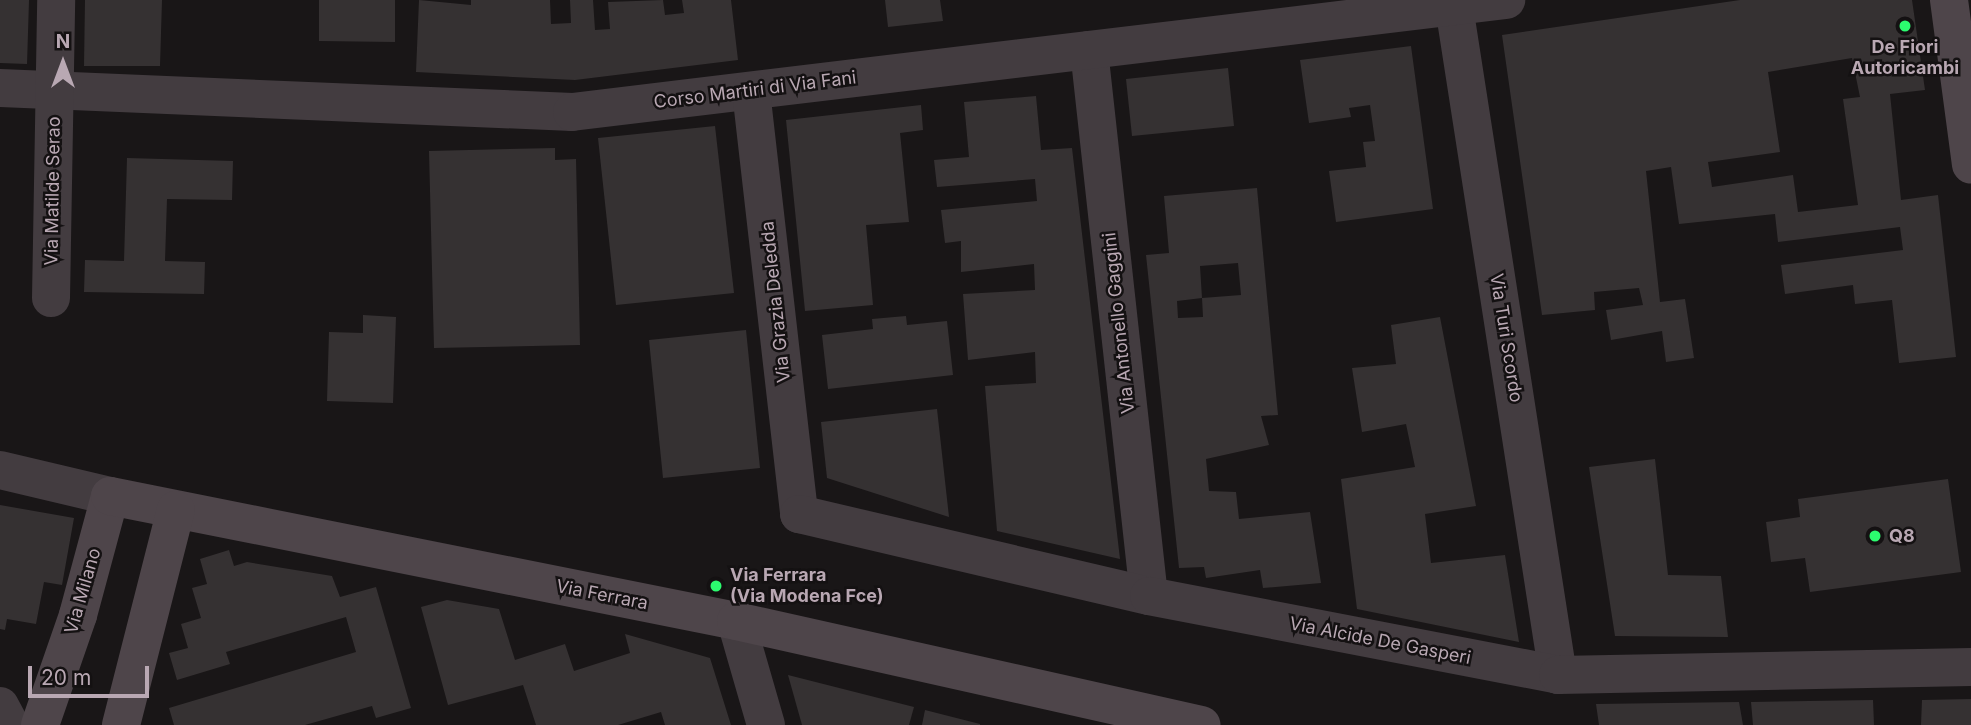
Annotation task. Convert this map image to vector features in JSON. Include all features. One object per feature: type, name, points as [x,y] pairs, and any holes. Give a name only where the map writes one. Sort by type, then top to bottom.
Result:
[{"type":"street","name":"Via Matilde Serao","points":[[51,298],[56,0]]},
{"type":"street","name":"Corso Martiri di Via Fani","points":[[0,89],[55,89],[572,112],[1454,4],[1506,0]]},
{"type":"street","points":[[1949,0],[1971,165]]},
{"type":"street","name":"Via Turi Scordo","points":[[1454,4],[1558,675]]},
{"type":"street","name":"Via Antonello Gaggini","points":[[1089,50],[1149,596]]},
{"type":"street","name":"Via Grazia Deledda","points":[[751,91],[799,514]]},
{"type":"street","name":"Via Ferrara","points":[[0,470],[176,510],[736,621],[1202,725]]},
{"type":"street","name":"Via Milano","points":[[40,725],[78,615],[110,496]]},
{"type":"street","points":[[121,725],[176,510]]},
{"type":"street","name":"Via Alcide De Gasperi","points":[[799,514],[1149,596],[1558,675],[1971,667]]},
{"type":"street","points":[[736,621],[766,725]]},
{"type":"street","points":[[0,706],[10,725]]},
{"type":"building","points":[[0,0],[29,0],[27,64],[0,63]]},
{"type":"building","points":[[85,0],[162,0],[160,66],[84,66]]},
{"type":"building","points":[[319,0],[395,0],[395,42],[319,41]]},
{"type":"building","points":[[419,0],[471,5],[471,0],[550,0],[551,24],[571,23],[570,0],[593,0],[595,30],[610,29],[608,2],[663,0],[665,15],[684,13],[682,0],[731,0],[738,60],[575,80],[416,72]]},
{"type":"building","points":[[885,0],[940,0],[943,21],[888,27]]},
{"type":"building","points":[[1740,0],[1912,0],[1925,90],[1890,94],[1901,200],[1938,195],[1956,357],[1899,363],[1892,300],[1855,304],[1853,285],[1785,294],[1781,265],[1903,250],[1900,227],[1778,242],[1775,214],[1679,224],[1671,167],[1646,171],[1660,302],[1685,299],[1694,358],[1666,362],[1662,331],[1611,340],[1606,310],[1643,305],[1639,288],[1594,292],[1595,310],[1542,315],[1502,35]],"holes":[[[1852,58],[1860,97],[1843,99],[1858,205],[1798,212],[1793,175],[1712,187],[1708,162],[1780,152],[1768,72]]]},
{"type":"building","points":[[1411,46],[1433,209],[1336,222],[1329,171],[1366,167],[1363,142],[1375,141],[1370,105],[1349,108],[1351,117],[1309,123],[1300,60]]},
{"type":"building","points":[[1228,68],[1234,126],[1132,136],[1126,79]]},
{"type":"building","points":[[1036,96],[1041,150],[1072,148],[1120,559],[997,531],[985,386],[1036,383],[1035,352],[968,360],[963,294],[1035,290],[1034,264],[961,272],[961,241],[945,243],[941,210],[1037,201],[1035,179],[937,187],[934,160],[969,157],[964,102]]},
{"type":"building","points":[[921,105],[923,130],[900,133],[909,222],[866,225],[873,305],[805,311],[786,120]]},
{"type":"building","points":[[715,126],[734,293],[616,305],[598,138]]},
{"type":"building","points":[[555,148],[555,160],[576,159],[580,345],[434,348],[429,151]]},
{"type":"building","points":[[127,158],[233,161],[232,200],[167,199],[165,261],[205,262],[204,294],[84,292],[85,260],[124,261]]},
{"type":"building","points":[[1257,188],[1278,415],[1261,416],[1269,445],[1206,459],[1209,491],[1236,492],[1239,519],[1310,512],[1321,583],[1263,588],[1260,570],[1206,578],[1204,567],[1179,568],[1146,255],[1169,253],[1164,196]],"holes":[[[1238,263],[1241,295],[1202,298],[1200,266]],[[1202,298],[1203,317],[1178,318],[1177,301]]]},
{"type":"building","points":[[363,315],[396,317],[393,403],[327,401],[329,332],[363,333]]},
{"type":"building","points":[[906,316],[907,325],[947,321],[953,375],[828,389],[822,335],[873,329],[872,319]]},
{"type":"building","points":[[1440,317],[1476,506],[1425,514],[1431,563],[1505,555],[1519,642],[1357,609],[1341,479],[1415,467],[1406,424],[1362,432],[1352,368],[1396,364],[1391,325]]},
{"type":"building","points":[[746,330],[760,468],[663,478],[649,340]]},
{"type":"building","points":[[937,409],[949,517],[827,478],[821,422]]},
{"type":"building","points":[[1655,459],[1668,575],[1721,576],[1728,637],[1615,636],[1589,467]]},
{"type":"building","points":[[1948,479],[1961,572],[1810,592],[1805,558],[1771,562],[1766,522],[1800,517],[1798,499]]},
{"type":"building","points":[[0,505],[74,518],[62,585],[44,582],[36,624],[7,619],[5,630],[0,629]]},
{"type":"building","points":[[229,550],[234,566],[247,562],[332,576],[340,597],[376,587],[411,708],[376,718],[372,706],[305,725],[174,725],[169,708],[356,652],[346,617],[226,652],[230,664],[177,680],[169,653],[188,648],[181,624],[201,618],[192,588],[207,584],[200,559]]},
{"type":"building","points":[[447,600],[499,609],[515,660],[565,644],[574,671],[630,653],[625,634],[710,658],[731,725],[665,725],[661,712],[618,725],[536,725],[523,685],[448,705],[421,607]]},
{"type":"building","points":[[788,675],[914,707],[909,725],[802,725]]},
{"type":"building","points":[[1971,699],[1971,725],[1921,725],[1922,700]]},
{"type":"building","points":[[1873,700],[1874,725],[1753,725],[1751,702]]},
{"type":"building","points":[[1739,702],[1743,725],[1599,725],[1596,704]]},
{"type":"building","points":[[925,710],[980,724],[980,725],[922,725]]},
{"type":"place","name":"De Fiori Autoricambi","points":[[1905,26]]},
{"type":"place","name":"Q8","points":[[1875,536]]},
{"type":"place","name":"Via Ferrara (Via Modena Fce)","points":[[716,586]]}]
